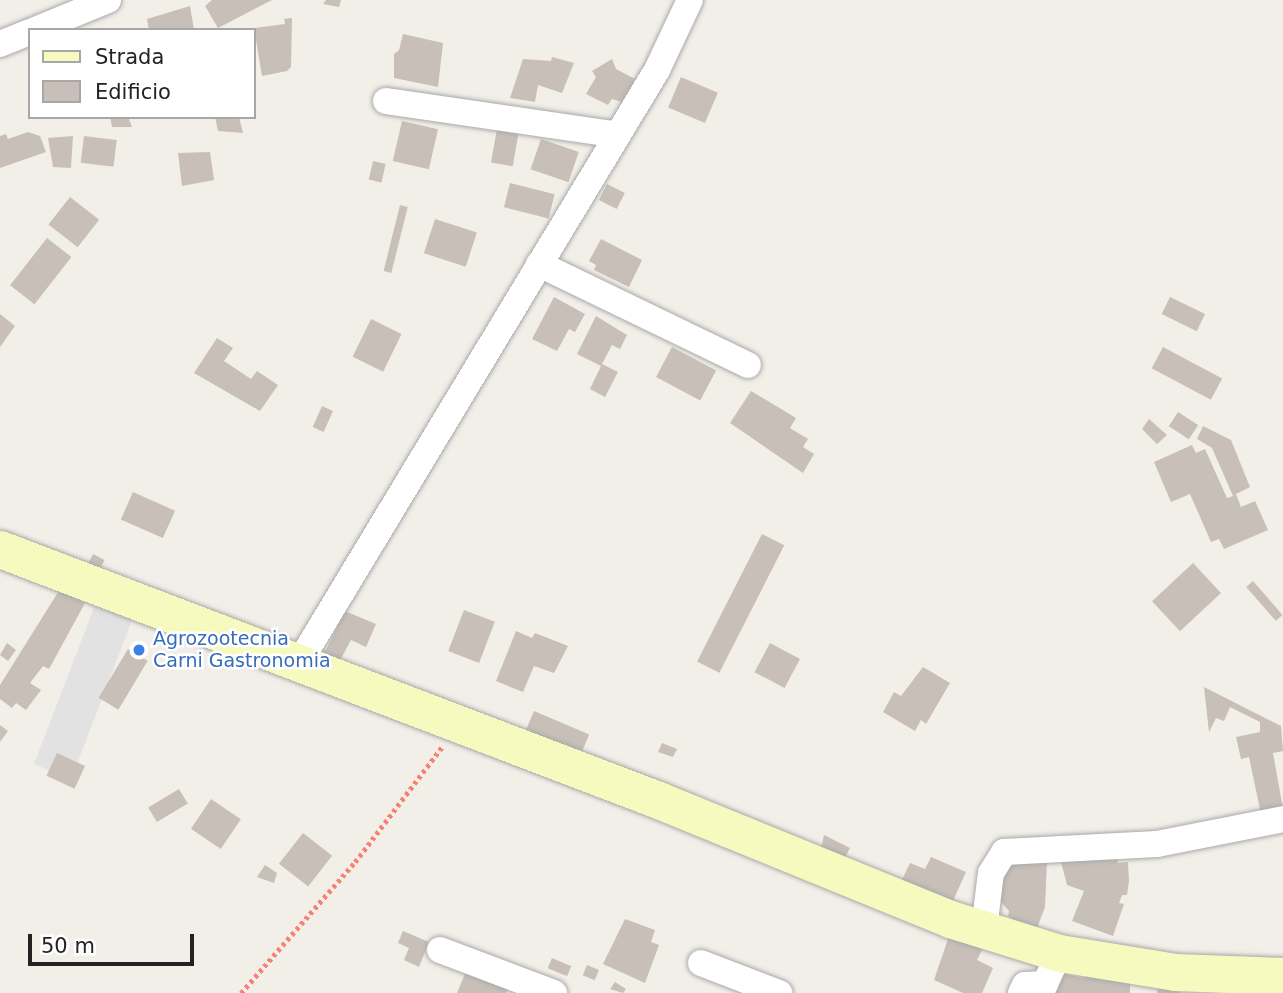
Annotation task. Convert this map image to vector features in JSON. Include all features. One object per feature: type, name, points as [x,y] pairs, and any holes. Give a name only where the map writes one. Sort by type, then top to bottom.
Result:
[{"type":"street","points":[[40,28],[108,0]]},
{"type":"street","points":[[299,663],[657,70],[690,0]]},
{"type":"street","points":[[0,44],[28,33]]},
{"type":"street","points":[[386,101],[618,135]]},
{"type":"street","points":[[539,264],[748,365]]},
{"type":"street","points":[[0,549],[459,724],[984,929],[1041,981],[1175,972],[1283,976]]},
{"type":"street","points":[[984,929],[991,873],[1004,852],[1157,844],[1283,819]]},
{"type":"street","points":[[440,950],[554,993]]},
{"type":"street","points":[[701,963],[779,993]]},
{"type":"path","points":[[241,993],[355,862],[459,724]]},
{"type":"shaded area","points":[[97,600],[134,614],[71,779],[34,764]]},
{"type":"building","points":[[212,0],[272,0],[218,28],[205,6]]},
{"type":"building","points":[[326,0],[341,0],[339,7],[323,4]]},
{"type":"building","points":[[190,6],[194,28],[149,28],[147,19]]},
{"type":"building","points":[[292,18],[291,67],[287,71],[262,76],[254,28],[285,24],[284,19]]},
{"type":"building","points":[[403,34],[443,43],[438,87],[394,78],[394,54],[399,50]]},
{"type":"building","points":[[552,57],[574,63],[562,93],[538,85],[535,102],[510,98],[523,59],[551,61]]},
{"type":"building","points":[[612,59],[616,69],[635,79],[622,102],[612,99],[608,105],[586,94],[596,77],[592,71]]},
{"type":"building","points":[[681,77],[718,93],[705,123],[668,107]]},
{"type":"building","points":[[110,119],[129,119],[132,127],[112,127]]},
{"type":"building","points":[[215,119],[240,119],[243,133],[218,131]]},
{"type":"building","points":[[402,121],[438,129],[429,169],[393,161]]},
{"type":"building","points":[[498,123],[520,127],[513,166],[491,162]]},
{"type":"building","points":[[28,132],[40,136],[46,152],[0,168],[0,136],[6,134],[8,139]]},
{"type":"building","points":[[73,136],[71,168],[53,167],[48,138]]},
{"type":"building","points":[[84,136],[117,140],[113,167],[81,163]]},
{"type":"building","points":[[541,139],[579,152],[568,182],[531,169]]},
{"type":"building","points":[[210,152],[214,180],[182,186],[178,153]]},
{"type":"building","points":[[373,161],[386,164],[381,182],[369,180]]},
{"type":"building","points":[[510,183],[555,194],[549,218],[504,207]]},
{"type":"building","points":[[607,184],[625,193],[617,209],[599,200]]},
{"type":"building","points":[[70,197],[99,220],[78,247],[48,225]]},
{"type":"building","points":[[400,205],[408,207],[391,273],[384,271]]},
{"type":"building","points":[[435,219],[477,233],[466,267],[424,253]]},
{"type":"building","points":[[47,238],[71,257],[34,304],[10,285]]},
{"type":"building","points":[[601,239],[642,260],[629,287],[594,270],[596,265],[589,261]]},
{"type":"building","points":[[554,297],[585,314],[575,332],[569,329],[557,351],[532,339]]},
{"type":"building","points":[[1170,297],[1205,314],[1197,331],[1162,314]]},
{"type":"building","points":[[0,314],[15,326],[0,347]]},
{"type":"building","points":[[596,316],[627,335],[620,349],[612,345],[602,364],[618,372],[605,397],[590,389],[601,366],[577,354]]},
{"type":"building","points":[[371,319],[402,334],[383,372],[353,357]]},
{"type":"building","points":[[217,338],[233,348],[224,361],[251,379],[257,371],[278,385],[260,411],[194,373]]},
{"type":"building","points":[[672,347],[716,370],[700,400],[656,377]]},
{"type":"building","points":[[1163,347],[1222,378],[1211,400],[1152,368]]},
{"type":"building","points":[[751,391],[796,418],[790,428],[808,439],[803,447],[814,454],[803,473],[730,423]]},
{"type":"building","points":[[322,406],[333,411],[324,432],[313,427]]},
{"type":"building","points":[[1178,412],[1198,425],[1189,439],[1169,426]]},
{"type":"building","points":[[1149,419],[1167,435],[1157,444],[1142,429]]},
{"type":"building","points":[[1203,426],[1231,440],[1250,487],[1236,494],[1241,507],[1255,501],[1268,530],[1224,549],[1219,539],[1211,542],[1190,494],[1171,502],[1154,462],[1192,445],[1196,453],[1205,449],[1227,498],[1233,496],[1212,448],[1197,439]]},
{"type":"building","points":[[133,492],[175,511],[163,538],[121,519]]},
{"type":"building","points":[[762,534],[784,545],[719,673],[697,661]]},
{"type":"building","points":[[93,554],[105,560],[98,573],[86,567]]},
{"type":"building","points":[[1193,563],[1221,593],[1180,631],[1152,601]]},
{"type":"building","points":[[1253,581],[1283,615],[1276,621],[1246,587]]},
{"type":"building","points":[[60,589],[85,603],[49,669],[43,666],[30,683],[41,690],[26,710],[16,703],[12,708],[0,699],[0,685]]},
{"type":"building","points":[[464,610],[495,622],[479,663],[448,651]]},
{"type":"building","points":[[345,611],[376,624],[366,647],[351,640],[337,666],[322,658]]},
{"type":"building","points":[[516,631],[532,638],[535,633],[568,646],[554,673],[534,666],[523,692],[496,681]]},
{"type":"building","points":[[7,643],[16,650],[8,661],[0,655]]},
{"type":"building","points":[[770,643],[800,659],[785,688],[755,672]]},
{"type":"building","points":[[128,649],[148,661],[118,710],[99,698]]},
{"type":"building","points":[[923,667],[950,683],[926,724],[921,720],[915,731],[883,712],[894,692],[901,696]]},
{"type":"building","points":[[1204,687],[1281,726],[1283,751],[1273,753],[1283,809],[1261,814],[1249,757],[1241,759],[1236,737],[1260,732],[1260,722],[1230,707],[1224,721],[1216,718],[1209,732]]},
{"type":"building","points":[[534,711],[589,734],[578,761],[523,738]]},
{"type":"building","points":[[0,725],[8,731],[0,742]]},
{"type":"building","points":[[662,743],[677,749],[673,757],[658,752]]},
{"type":"building","points":[[57,753],[85,766],[75,789],[46,776]]},
{"type":"building","points":[[179,789],[188,804],[157,822],[148,808]]},
{"type":"building","points":[[211,799],[241,819],[221,849],[191,829]]},
{"type":"building","points":[[303,833],[332,856],[308,887],[279,864]]},
{"type":"building","points":[[824,835],[850,848],[842,863],[820,853]]},
{"type":"building","points":[[931,857],[966,872],[952,903],[901,882],[910,863],[925,869]]},
{"type":"building","points":[[1010,857],[1047,861],[1045,907],[1034,936],[1008,916],[1009,911],[993,893]]},
{"type":"building","points":[[1117,857],[1118,863],[1128,862],[1129,881],[1127,895],[1122,895],[1119,903],[1124,904],[1113,936],[1072,921],[1084,891],[1067,885],[1061,862]]},
{"type":"building","points":[[265,865],[277,873],[274,883],[257,877]]},
{"type":"building","points":[[625,919],[655,930],[651,942],[659,945],[645,983],[603,964]]},
{"type":"building","points":[[403,931],[429,942],[419,967],[404,960],[409,948],[398,943]]},
{"type":"building","points":[[950,933],[983,948],[977,960],[993,968],[982,993],[963,993],[934,980]]},
{"type":"building","points":[[552,958],[571,966],[567,976],[548,968]]},
{"type":"building","points":[[587,965],[599,970],[595,980],[583,975]]},
{"type":"building","points":[[467,969],[509,986],[506,993],[457,993]]},
{"type":"building","points":[[1085,972],[1097,973],[1097,979],[1130,981],[1130,993],[1054,993],[1059,973],[1084,978]]},
{"type":"building","points":[[615,982],[626,989],[623,993],[610,989]]},
{"type":"building","points":[[1158,987],[1181,992],[1181,993],[1157,993]]},
{"type":"place","name":"Agrozootecnia Carni Gastronomia","points":[[139,650]]}]
